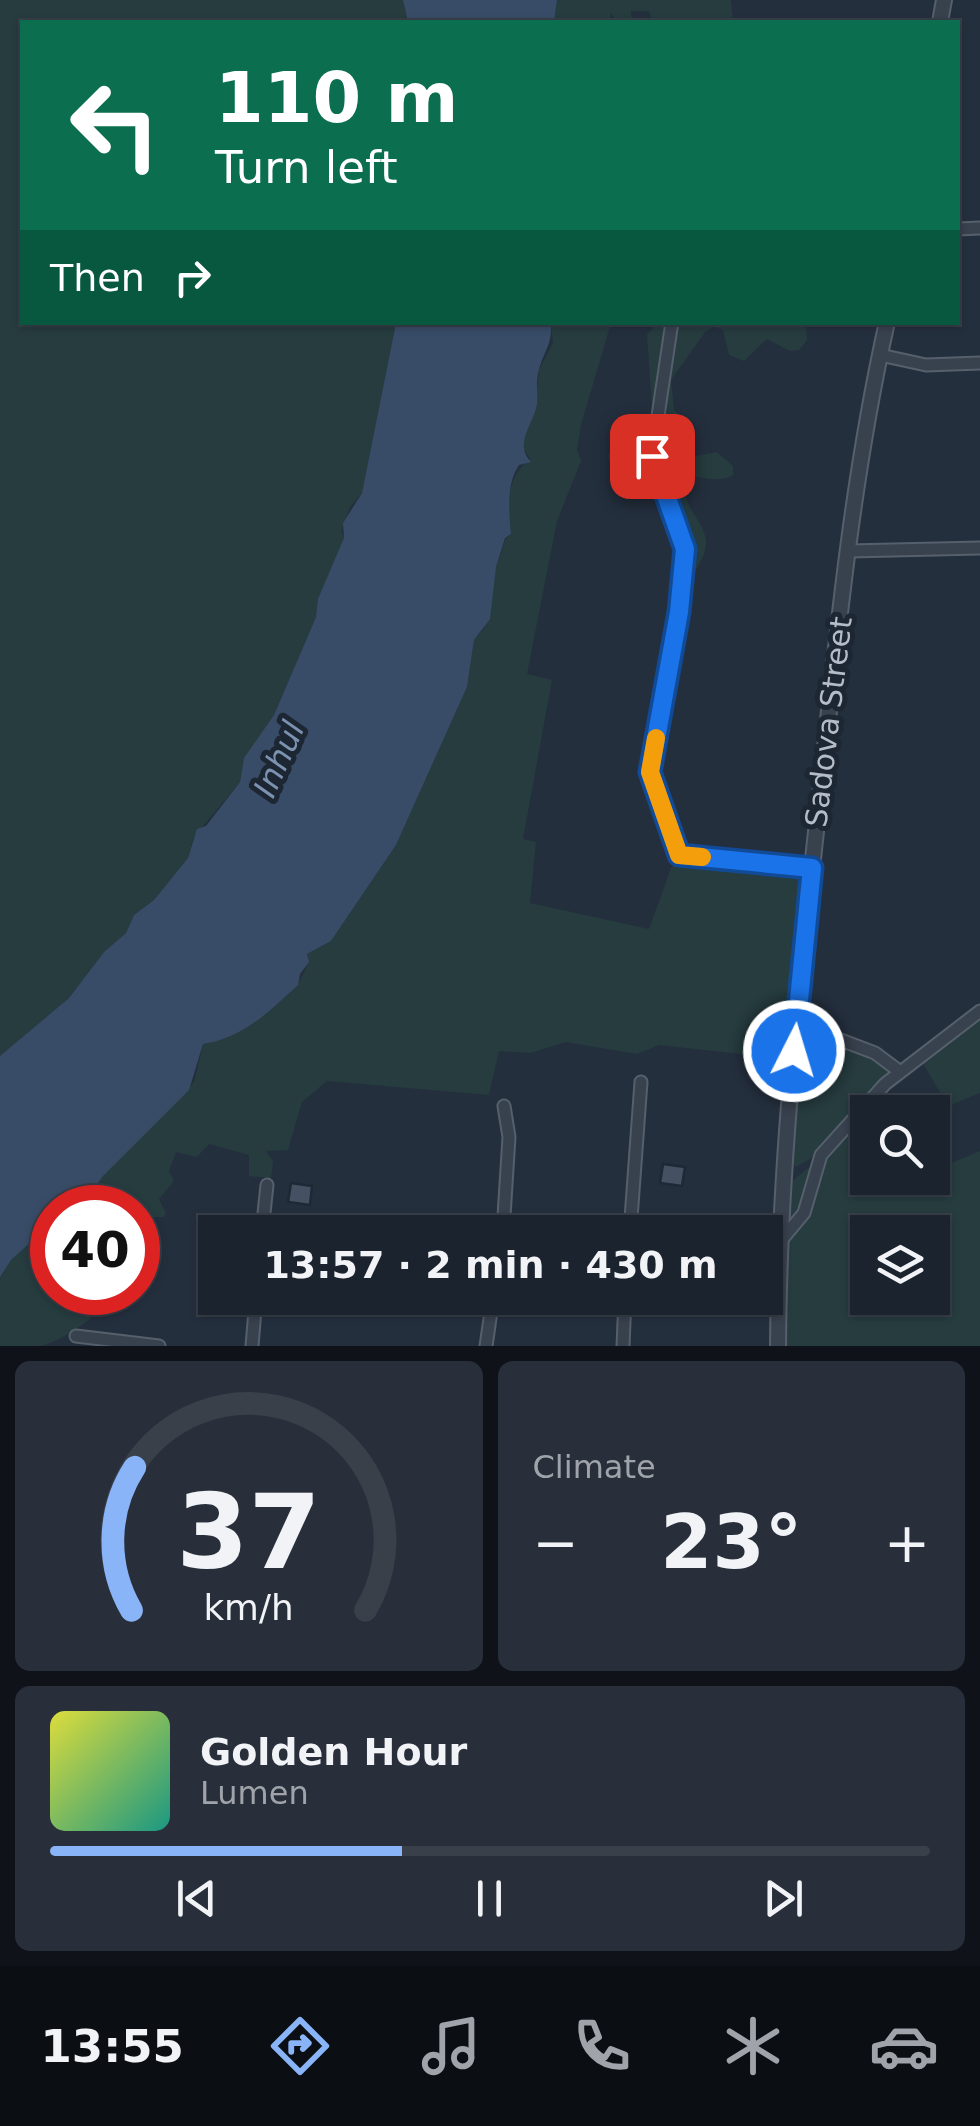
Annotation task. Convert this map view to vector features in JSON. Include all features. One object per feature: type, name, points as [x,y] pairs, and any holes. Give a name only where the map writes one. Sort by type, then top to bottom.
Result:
[{"type":"street","points":[[672,325],[652,456],[685,549],[679,612],[650,772],[679,855],[812,868]]},
{"type":"street","name":"Sadova Street","points":[[780,1215],[812,868],[849,552],[886,325]]},
{"type":"street","points":[[880,354],[926,365],[980,364]]},
{"type":"street","points":[[849,552],[980,548]]},
{"type":"street","points":[[783,1238],[804,1213],[820,1155],[900,1071],[980,1012]]},
{"type":"street","points":[[796,1023],[875,1054],[900,1071]]},
{"type":"street","points":[[631,1215],[641,1082]]},
{"type":"street","points":[[504,1106],[509,1137],[504,1215]]},
{"type":"street","points":[[264,1215],[267,1186]]},
{"type":"street","points":[[252,1346],[255,1315]]},
{"type":"street","points":[[486,1346],[490,1315]]},
{"type":"street","points":[[623,1346],[625,1315]]},
{"type":"street","name":"Sadova Street","points":[[778,1315],[778,1346]]},
{"type":"street","points":[[76,1336],[159,1346]]},
{"type":"green space","points":[[0,0],[403,0],[408,20],[20,20],[20,325],[396,325],[362,493],[350,507],[341,531],[344,538],[316,617],[274,715],[243,763],[240,782],[194,837],[188,858],[154,900],[134,915],[126,933],[104,952],[69,998],[0,1056]]},
{"type":"green space","points":[[557,0],[731,0],[733,20],[651,20],[649,11],[631,11],[632,20],[614,20],[611,12],[610,20],[554,20]]},
{"type":"green space","points":[[551,325],[610,325],[581,425],[577,449],[581,461],[557,521],[527,674],[552,680],[523,839],[536,842],[530,903],[649,929],[675,857],[801,873],[784,1059],[659,1045],[637,1054],[566,1042],[530,1053],[499,1051],[489,1095],[327,1081],[302,1102],[288,1150],[266,1151],[273,1161],[271,1178],[249,1176],[249,1155],[209,1144],[197,1157],[176,1152],[169,1171],[174,1181],[160,1198],[160,1185],[96,1185],[194,1082],[203,1044],[252,1023],[286,997],[306,968],[307,954],[331,941],[396,845],[467,687],[474,640],[484,628],[496,567],[511,534],[512,483],[530,459],[523,448],[525,430],[536,408],[539,369],[553,343]]},
{"type":"green space","points":[[656,325],[806,325],[807,340],[799,350],[790,351],[767,339],[744,361],[729,355],[723,330],[714,327],[706,331],[671,380],[674,410],[685,420],[686,427],[663,428],[653,422],[647,334]]},
{"type":"green space","points":[[637,426],[649,428],[659,459],[661,443],[678,437],[696,456],[717,452],[733,466],[733,475],[726,478],[681,480],[705,537],[701,562],[690,578],[685,526],[677,520],[662,520],[647,472],[628,473],[621,491],[613,482],[608,455],[620,436]]},
{"type":"green space","points":[[980,1014],[980,1093],[950,1105],[950,1095],[942,1095],[921,1060],[885,1095],[880,1095],[900,1073]]},
{"type":"green space","points":[[803,1030],[883,1060],[894,1071],[872,1095],[850,1095],[850,1120],[820,1153],[796,1167],[791,1161]]},
{"type":"green space","points":[[850,1127],[850,1195],[950,1195],[950,1164],[980,1151],[980,1346],[782,1346],[784,1246],[791,1182]]},
{"type":"green space","points":[[30,1243],[30,1315],[96,1315],[40,1346],[0,1346],[0,1277]]},
{"type":"water","points":[[403,0],[557,0],[554,20],[408,20]]},
{"type":"water","name":"Inhul","points":[[396,325],[551,325],[538,373],[537,404],[524,441],[531,462],[519,465],[512,481],[511,534],[505,538],[496,567],[490,619],[474,640],[467,687],[396,845],[331,941],[307,954],[309,962],[298,985],[243,1030],[203,1044],[189,1090],[97,1185],[30,1185],[30,1243],[0,1277],[0,1056],[69,998],[104,952],[126,933],[134,915],[154,900],[188,858],[197,829],[206,826],[240,782],[244,758],[274,715],[316,617],[318,599],[344,538],[343,523],[362,493]]},
{"type":"building","points":[[663,1164],[685,1167],[682,1186],[660,1183]]},
{"type":"building","points":[[291,1183],[312,1186],[310,1205],[288,1202]]},
{"type":"slow traffic","points":[[656,738],[650,772],[679,855],[702,857]]},
{"type":"route","points":[[652,456],[685,549],[679,612],[650,772],[679,855],[812,868],[794,1051]]}]
